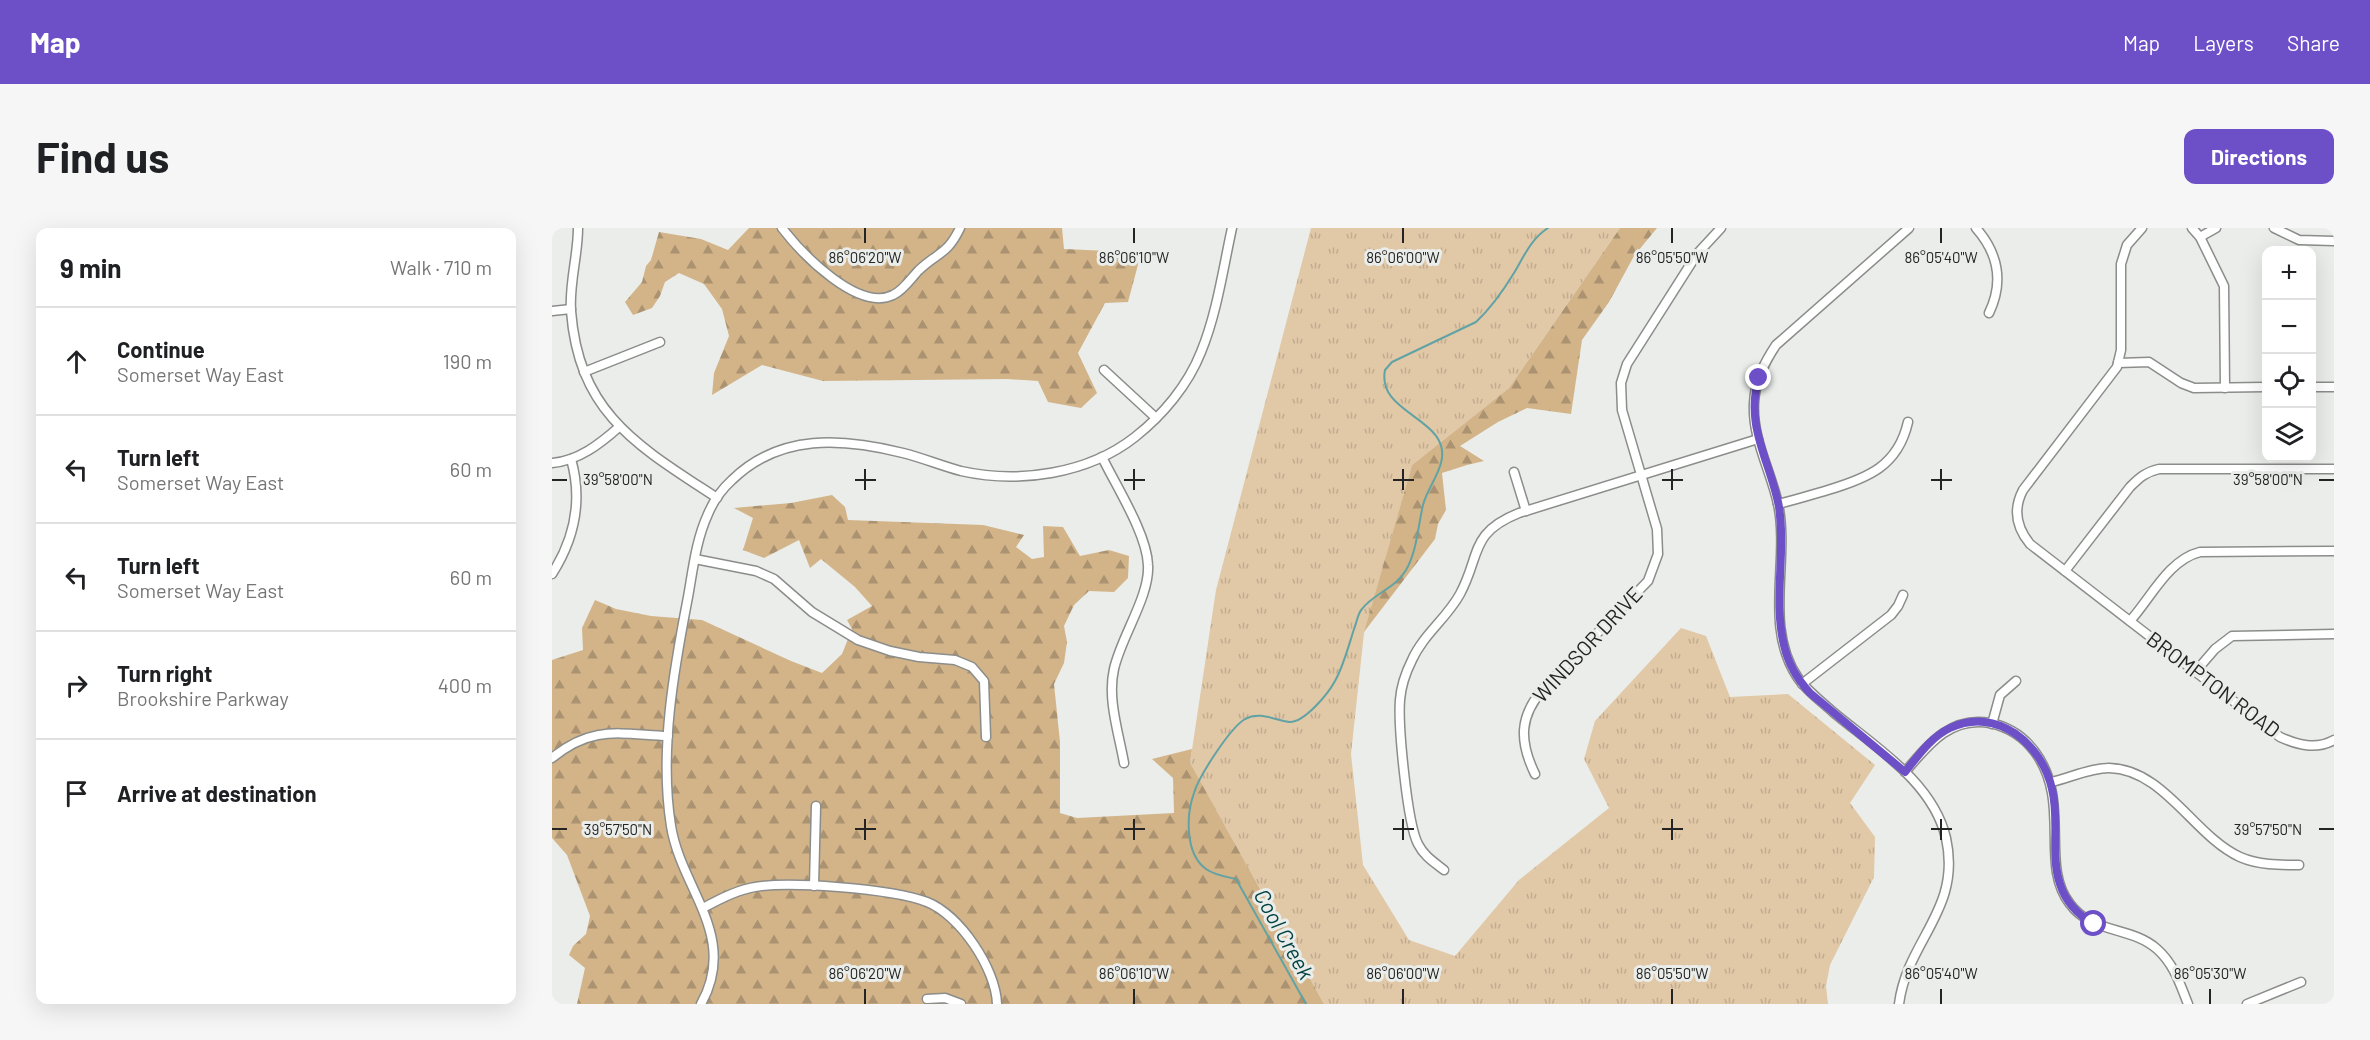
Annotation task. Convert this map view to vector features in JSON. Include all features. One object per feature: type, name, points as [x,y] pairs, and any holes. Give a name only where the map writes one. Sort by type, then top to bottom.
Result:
[{"type":"street","points":[[578,228],[571,309],[577,351],[594,393],[619,427],[653,454],[717,498]]},
{"type":"street","points":[[782,228],[798,250],[814,264],[861,296],[875,299],[895,295],[901,290],[921,268],[952,244],[960,228]]},
{"type":"street","points":[[701,1004],[706,995],[713,968],[713,939],[671,829],[668,796],[668,736],[676,660],[694,559],[702,529],[717,498],[731,480],[763,457],[785,447],[805,442],[864,446],[903,453],[963,471],[1003,475],[1052,473],[1102,457],[1127,443],[1156,418],[1186,380],[1201,352],[1232,228]]},
{"type":"street","name":"WINDSOR DRIVE","points":[[1535,774],[1523,741],[1524,725],[1532,704],[1544,688],[1642,588],[1655,566],[1659,537],[1620,403],[1624,372],[1697,254],[1721,228]]},
{"type":"street","points":[[1899,1004],[1908,969],[1940,909],[1949,873],[1948,850],[1941,823],[1928,798],[1905,772],[1802,684],[1788,657],[1781,630],[1778,504],[1758,440],[1754,413],[1756,385],[1762,368],[1776,345],[1909,228]]},
{"type":"street","points":[[1976,228],[1988,244],[1996,264],[1997,293],[1989,312]]},
{"type":"street","points":[[2142,228],[2127,245],[2121,264],[2121,350],[2118,363],[2149,362],[2194,388],[2262,387]]},
{"type":"street","points":[[2192,228],[2200,237],[2224,286],[2225,388]]},
{"type":"street","points":[[2200,237],[2216,228]]},
{"type":"street","points":[[2274,228],[2299,240],[2334,241]]},
{"type":"street","points":[[552,310],[571,309]]},
{"type":"street","points":[[584,372],[660,342]]},
{"type":"street","name":"BROMPTON ROAD","points":[[2118,363],[2112,376],[2023,490],[2016,512],[2018,525],[2024,536],[2030,544],[2280,737],[2305,745],[2323,745],[2334,740]]},
{"type":"street","points":[[1104,370],[1156,418]]},
{"type":"street","points":[[2316,387],[2334,387]]},
{"type":"street","points":[[1778,504],[1850,484],[1871,475],[1891,457],[1908,422]]},
{"type":"street","points":[[552,463],[571,459],[591,449],[619,427]]},
{"type":"street","points":[[1444,870],[1429,859],[1420,848],[1412,826],[1401,727],[1401,693],[1415,653],[1460,593],[1473,555],[1485,536],[1504,520],[1526,511],[1758,440]]},
{"type":"street","points":[[1102,457],[1144,543],[1148,567],[1145,586],[1113,671],[1113,698],[1124,764]]},
{"type":"street","points":[[552,574],[563,558],[576,520],[576,487],[571,459]]},
{"type":"street","points":[[2065,571],[2130,487],[2141,476],[2149,472],[2159,469],[2334,469]]},
{"type":"street","points":[[1514,472],[1526,511]]},
{"type":"street","points":[[2130,621],[2175,564],[2187,555],[2200,552],[2334,551]]},
{"type":"street","points":[[694,559],[756,572],[774,579],[812,612],[832,626],[858,639],[890,651],[920,657],[955,660],[972,667],[984,681],[986,737]]},
{"type":"street","points":[[1802,684],[1891,615],[1903,595]]},
{"type":"street","points":[[2196,671],[2215,649],[2232,636],[2334,634]]},
{"type":"street","points":[[1992,724],[2000,695],[2016,681]]},
{"type":"street","points":[[1905,772],[1934,739],[1950,728],[1967,723],[1992,724],[2016,733],[2038,756],[2051,782],[2056,813],[2056,869],[2066,899],[2080,915],[2094,924],[2136,937],[2158,950],[2172,967],[2188,1004]]},
{"type":"street","points":[[552,758],[577,740],[596,734],[668,736]]},
{"type":"street","points":[[2051,782],[2096,769],[2110,768],[2130,772],[2152,783],[2233,853],[2258,863],[2299,865]]},
{"type":"street","points":[[814,886],[816,806]]},
{"type":"street","points":[[703,908],[728,895],[751,888],[774,885],[814,886],[906,895],[929,903],[947,914],[963,931],[985,963],[996,987],[997,1004]]},
{"type":"street","points":[[2247,1004],[2301,982]]},
{"type":"street","points":[[927,999],[945,998],[961,1004]]},
{"type":"green space","points":[[749,228],[1062,228],[1064,249],[1109,251],[1139,261],[1128,302],[1105,303],[1078,353],[1097,393],[1081,408],[1048,402],[1038,381],[1007,379],[823,381],[762,365],[712,395],[714,373],[729,336],[722,309],[704,284],[679,273],[665,282],[652,308],[633,315],[625,302],[642,282],[659,232],[701,239],[728,250]]},
{"type":"green space","points":[[1311,228],[1620,228],[1509,388],[1412,465],[1364,633],[1351,754],[1363,865],[1409,940],[1455,956],[1519,880],[1609,808],[1584,759],[1595,721],[1681,628],[1706,636],[1730,697],[1788,694],[1875,765],[1850,803],[1875,837],[1874,877],[1830,965],[1826,986],[1828,1004],[1324,1004],[1216,810],[1211,808],[1190,763],[1216,590]]},
{"type":"green space","points":[[1620,228],[1657,228],[1634,256],[1609,302],[1582,340],[1571,414],[1527,408],[1498,422],[1460,446],[1484,461],[1442,473],[1446,510],[1438,524],[1435,539],[1364,632],[1412,465],[1509,388]]},
{"type":"green space","points":[[832,495],[845,507],[848,520],[983,525],[1024,535],[1016,547],[1032,559],[1044,557],[1043,526],[1063,527],[1080,556],[1109,550],[1129,556],[1128,578],[1114,592],[1089,591],[1074,605],[1064,626],[1067,642],[1064,663],[1054,684],[1060,742],[1060,813],[1077,818],[1174,813],[1173,778],[1152,759],[1192,749],[1190,763],[1324,1004],[577,1004],[585,968],[569,955],[573,946],[586,934],[590,916],[567,855],[552,838],[552,660],[583,650],[582,628],[595,600],[616,609],[651,616],[702,620],[822,673],[842,654],[852,629],[847,620],[872,606],[855,587],[821,559],[810,568],[799,540],[764,558],[743,550],[753,518],[734,508],[791,503]]},
{"type":"waterway","name":"Cool Creek","points":[[1306,1004],[1236,879],[1209,871],[1194,854],[1189,834],[1191,802],[1197,785],[1216,753],[1231,732],[1245,719],[1262,716],[1289,722],[1295,721],[1315,707],[1332,687],[1338,675],[1361,611],[1372,599],[1396,582],[1410,563],[1423,505],[1441,463],[1442,448],[1436,436],[1392,397],[1385,385],[1385,370],[1392,362],[1476,322],[1501,293],[1532,243],[1548,228]]},
{"type":"route","points":[[1759,378],[1754,403],[1756,431],[1780,515],[1780,623],[1784,647],[1797,677],[1810,693],[1905,772],[1926,746],[1942,732],[1958,725],[1992,724],[2022,737],[2038,756],[2053,789],[2056,813],[2056,869],[2061,888],[2075,910],[2094,924]]}]
